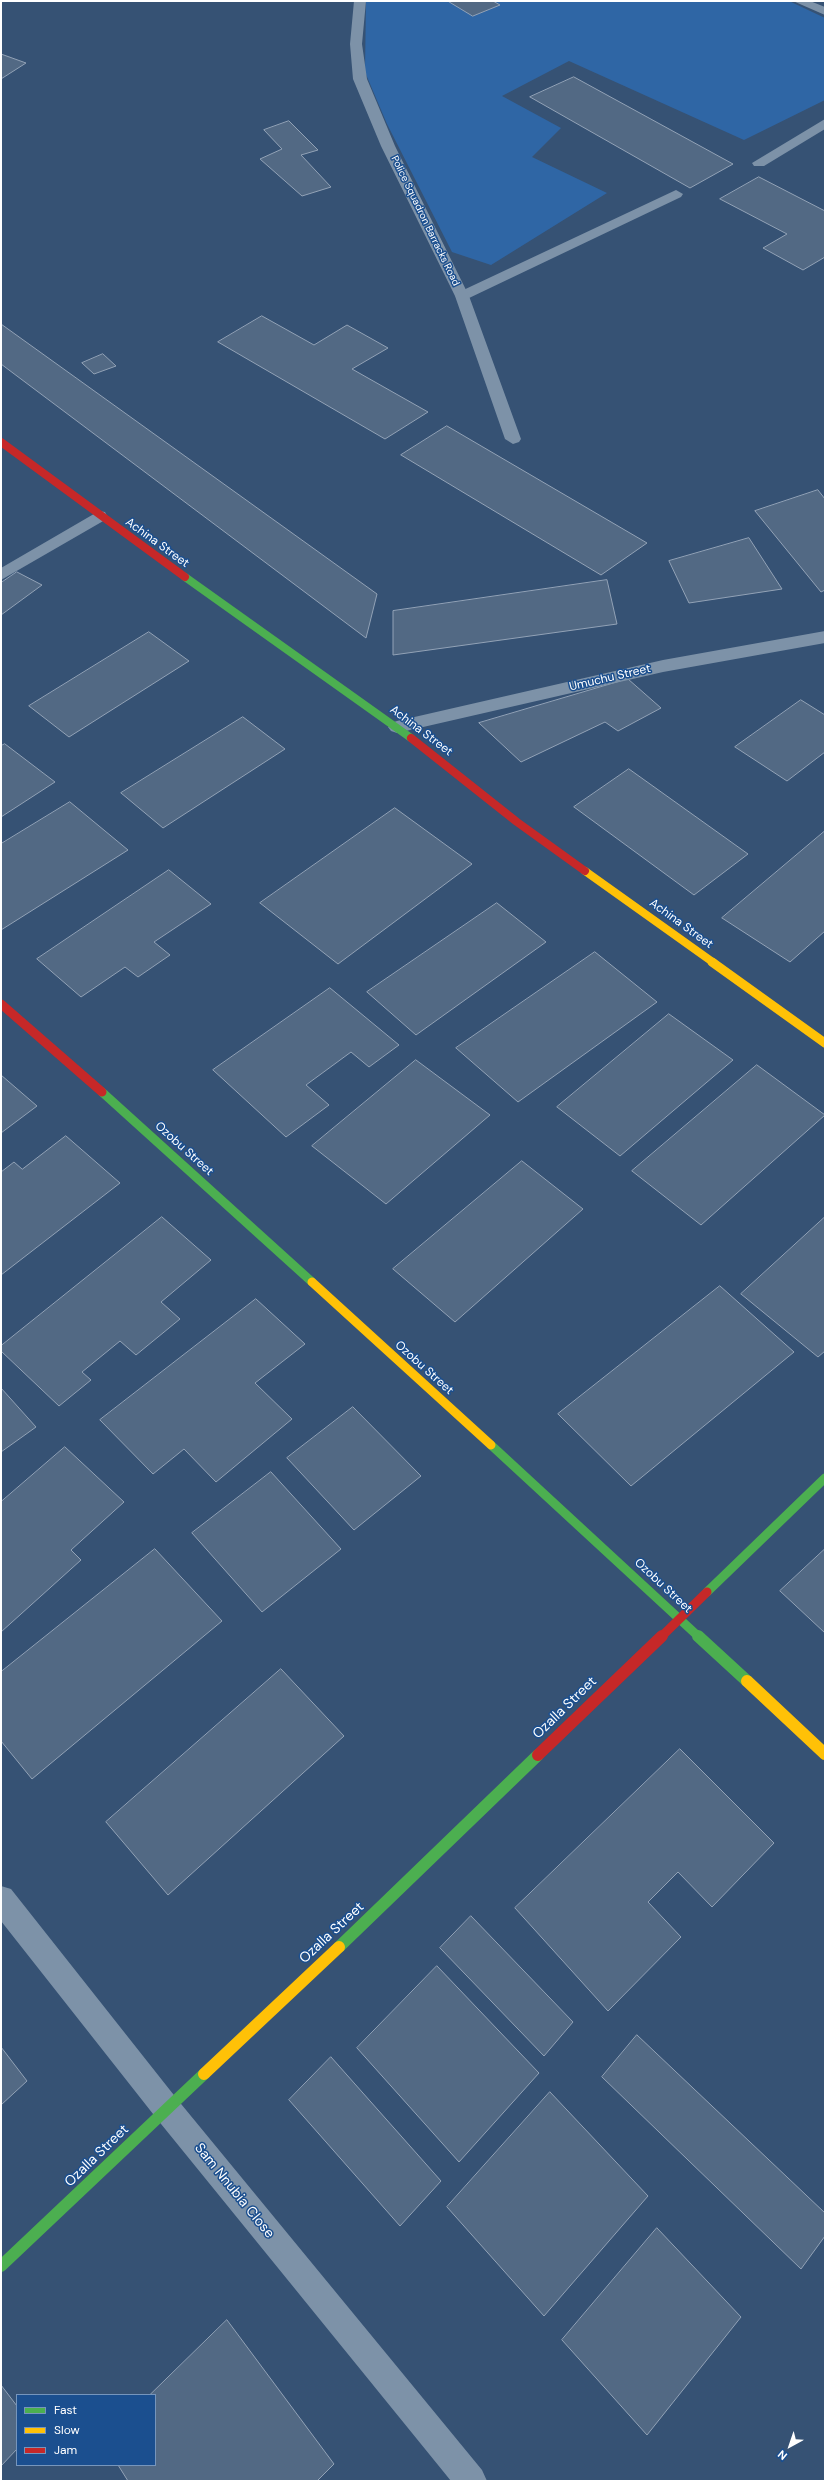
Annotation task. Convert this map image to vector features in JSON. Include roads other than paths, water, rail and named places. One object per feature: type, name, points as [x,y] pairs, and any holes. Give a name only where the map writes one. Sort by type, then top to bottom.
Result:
[{"type":"street","name":"Police Squadron Barracks Road","points":[[360,1],[356,44],[360,79],[388,146],[462,296],[513,438]]},
{"type":"street","points":[[799,1],[825,11]]},
{"type":"street","points":[[759,163],[825,123]]},
{"type":"street","points":[[462,296],[676,194]]},
{"type":"street","name":"Achina Street","points":[[1,442],[99,516],[397,727],[517,822],[825,1043]]},
{"type":"street","points":[[1,575],[99,516]]},
{"type":"street","name":"Umuchu Street","points":[[397,727],[663,666],[825,637]]},
{"type":"street","name":"Ozobu Street","points":[[5,1013],[144,1128],[679,1616],[825,1754]]},
{"type":"street","name":"Ozalla Street","points":[[1,2266],[391,1897],[679,1616],[825,1478]]},
{"type":"street","name":"Sam Nnubia Close","points":[[1,1899],[167,2109],[471,2481]]}]
